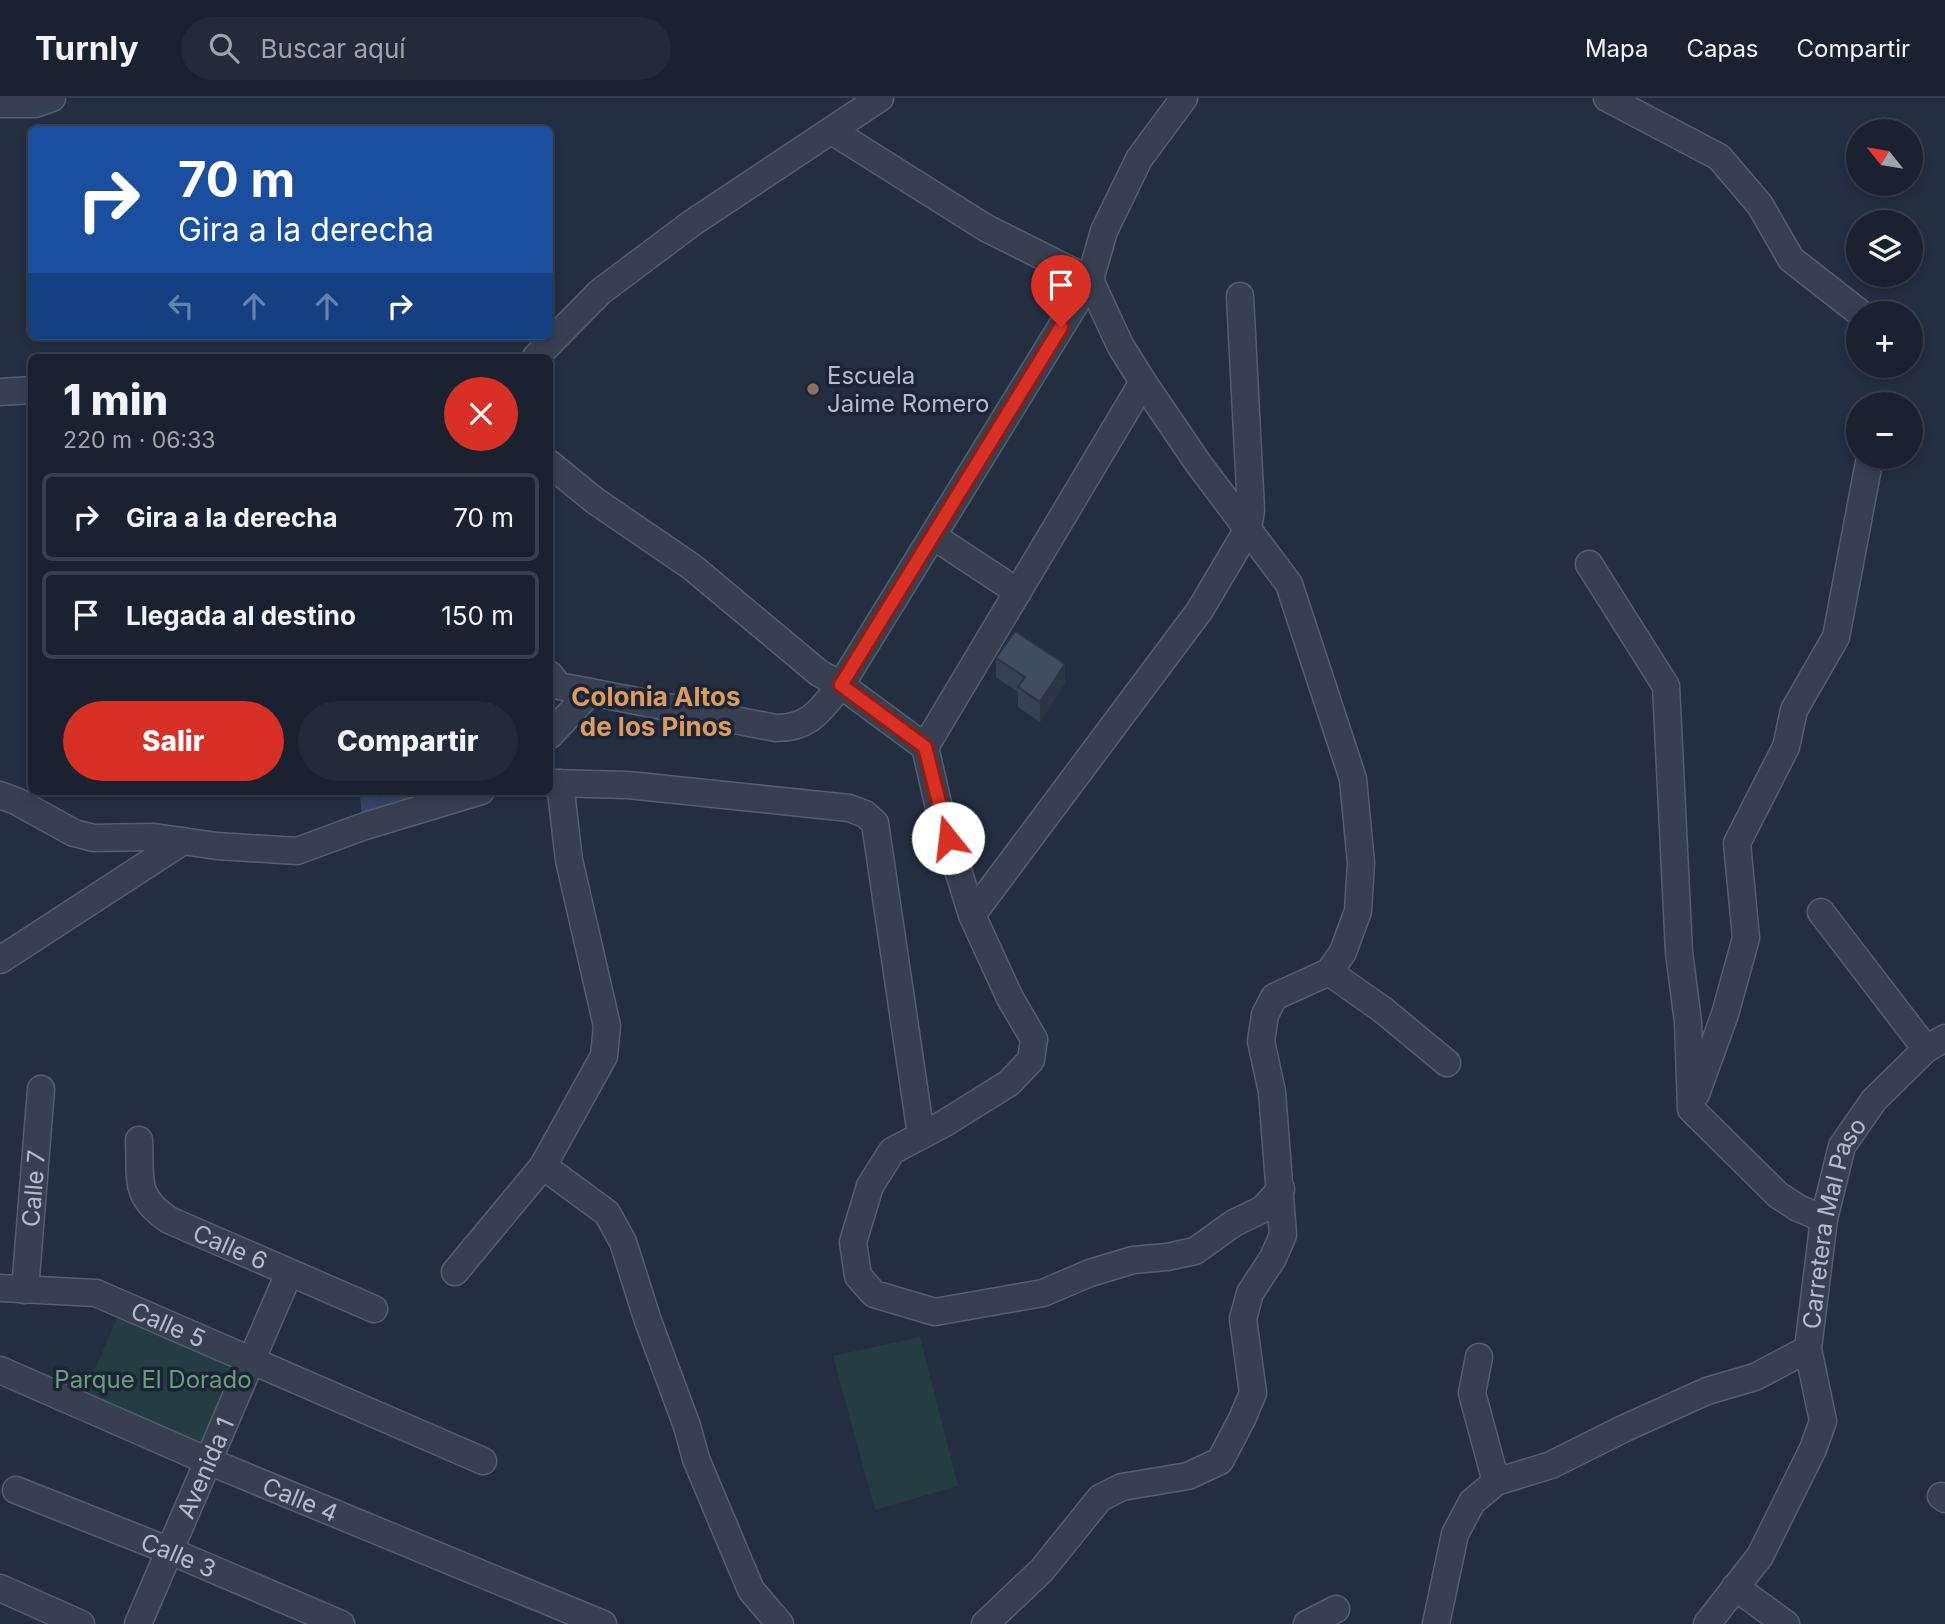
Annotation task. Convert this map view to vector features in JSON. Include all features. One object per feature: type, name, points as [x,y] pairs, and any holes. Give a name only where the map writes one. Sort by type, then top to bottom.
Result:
[{"type":"street","points":[[0,104],[35,104],[52,98]]},
{"type":"street","points":[[553,340],[600,292],[692,223],[880,98]]},
{"type":"street","points":[[553,679],[559,686],[776,728],[804,724],[816,715],[841,685],[1090,280],[1104,231],[1139,159],[1184,98]]},
{"type":"street","points":[[1607,98],[1719,157],[1760,205],[1791,259],[1846,302]]},
{"type":"street","points":[[832,131],[986,228],[1090,280],[1120,345],[1143,382],[1198,463],[1289,584],[1353,779],[1361,863],[1359,911],[1343,952],[1329,972],[1274,997],[1265,1015],[1261,1041],[1272,1092],[1283,1235],[1273,1258],[1250,1293],[1243,1319],[1253,1393],[1220,1461],[1188,1476],[1122,1487],[1100,1498],[1041,1570],[985,1624]]},
{"type":"street","points":[[972,915],[1200,610],[1248,529],[1251,510],[1240,296]]},
{"type":"street","points":[[539,354],[553,340]]},
{"type":"street","points":[[925,747],[1143,382]]},
{"type":"street","points":[[0,391],[28,390]]},
{"type":"street","points":[[553,466],[594,499],[692,567],[819,673],[841,685],[925,747],[940,812],[972,915],[1010,998],[1034,1039],[1031,1060],[1009,1083],[945,1123],[892,1151],[870,1186],[853,1242],[859,1276],[874,1294],[935,1312],[1043,1293],[1090,1273],[1133,1261],[1195,1251],[1234,1223],[1263,1209],[1281,1189]]},
{"type":"street","points":[[1691,1109],[1724,1014],[1746,938],[1737,843],[1786,747],[1794,710],[1836,637],[1868,469]]},
{"type":"street","points":[[933,536],[1018,592]]},
{"type":"street","points":[[1590,564],[1666,686],[1674,798],[1679,952],[1688,1022],[1691,1109],[1778,1195],[1798,1208],[1824,1219]]},
{"type":"street","points":[[553,732],[590,692]]},
{"type":"street","points":[[455,1272],[543,1166],[604,1056],[607,1027],[569,860],[555,783],[628,785],[849,808],[865,814],[875,823],[921,1135]]},
{"type":"street","points":[[0,795],[74,833],[94,838],[154,837],[297,851],[365,825],[467,795]]},
{"type":"street","points":[[0,960],[183,841]]},
{"type":"street","points":[[1821,912],[1935,1044]]},
{"type":"street","points":[[1329,972],[1383,1010],[1447,1063]]},
{"type":"street","name":"Carretera Mal Paso","points":[[1707,1624],[1760,1556],[1813,1450],[1823,1421],[1808,1349],[1824,1219],[1842,1146],[1874,1100],[1935,1044]]},
{"type":"street","name":"Calle 7","points":[[13,1289],[41,1089]]},
{"type":"street","name":"Calle 6","points":[[139,1140],[142,1195],[153,1209],[169,1220],[374,1309]]},
{"type":"street","points":[[543,1166],[607,1213],[623,1242],[696,1459],[751,1590],[780,1624]]},
{"type":"street","name":"Avenida 1","points":[[138,1624],[289,1273]]},
{"type":"street","name":"Calle 5","points":[[13,1289],[96,1293],[483,1461]]},
{"type":"street","points":[[1436,1624],[1455,1534],[1472,1502],[1496,1482],[1551,1465],[1707,1391],[1755,1377],[1808,1349]]},
{"type":"street","points":[[1479,1357],[1472,1393],[1496,1482]]},
{"type":"street","name":"Calle 4","points":[[0,1370],[208,1461],[603,1624]]},
{"type":"street","name":"Calle 3","points":[[16,1490],[170,1551],[341,1624]]},
{"type":"street","points":[[1735,1587],[1786,1624]]},
{"type":"street","points":[[0,1588],[80,1624]]},
{"type":"street","points":[[1307,1624],[1336,1609]]},
{"type":"green space","name":"Parque El Dorado","points":[[118,1316],[239,1369],[204,1449],[83,1396]]},
{"type":"green space","points":[[920,1337],[958,1486],[875,1510],[833,1356]]},
{"type":"building","points":[[1015,631],[1065,664],[1040,702],[1018,687],[1025,677],[996,658]]},
{"type":"waterway","points":[[369,795],[371,811],[413,795]]},
{"type":"place","name":"Escuela Jaime Romero","points":[[813,389]]},
{"type":"district","name":"Colonia Altos de los Pinos","points":[[656,711]]},
{"type":"route","points":[[948,838],[925,747],[841,685],[1061,327]]}]
